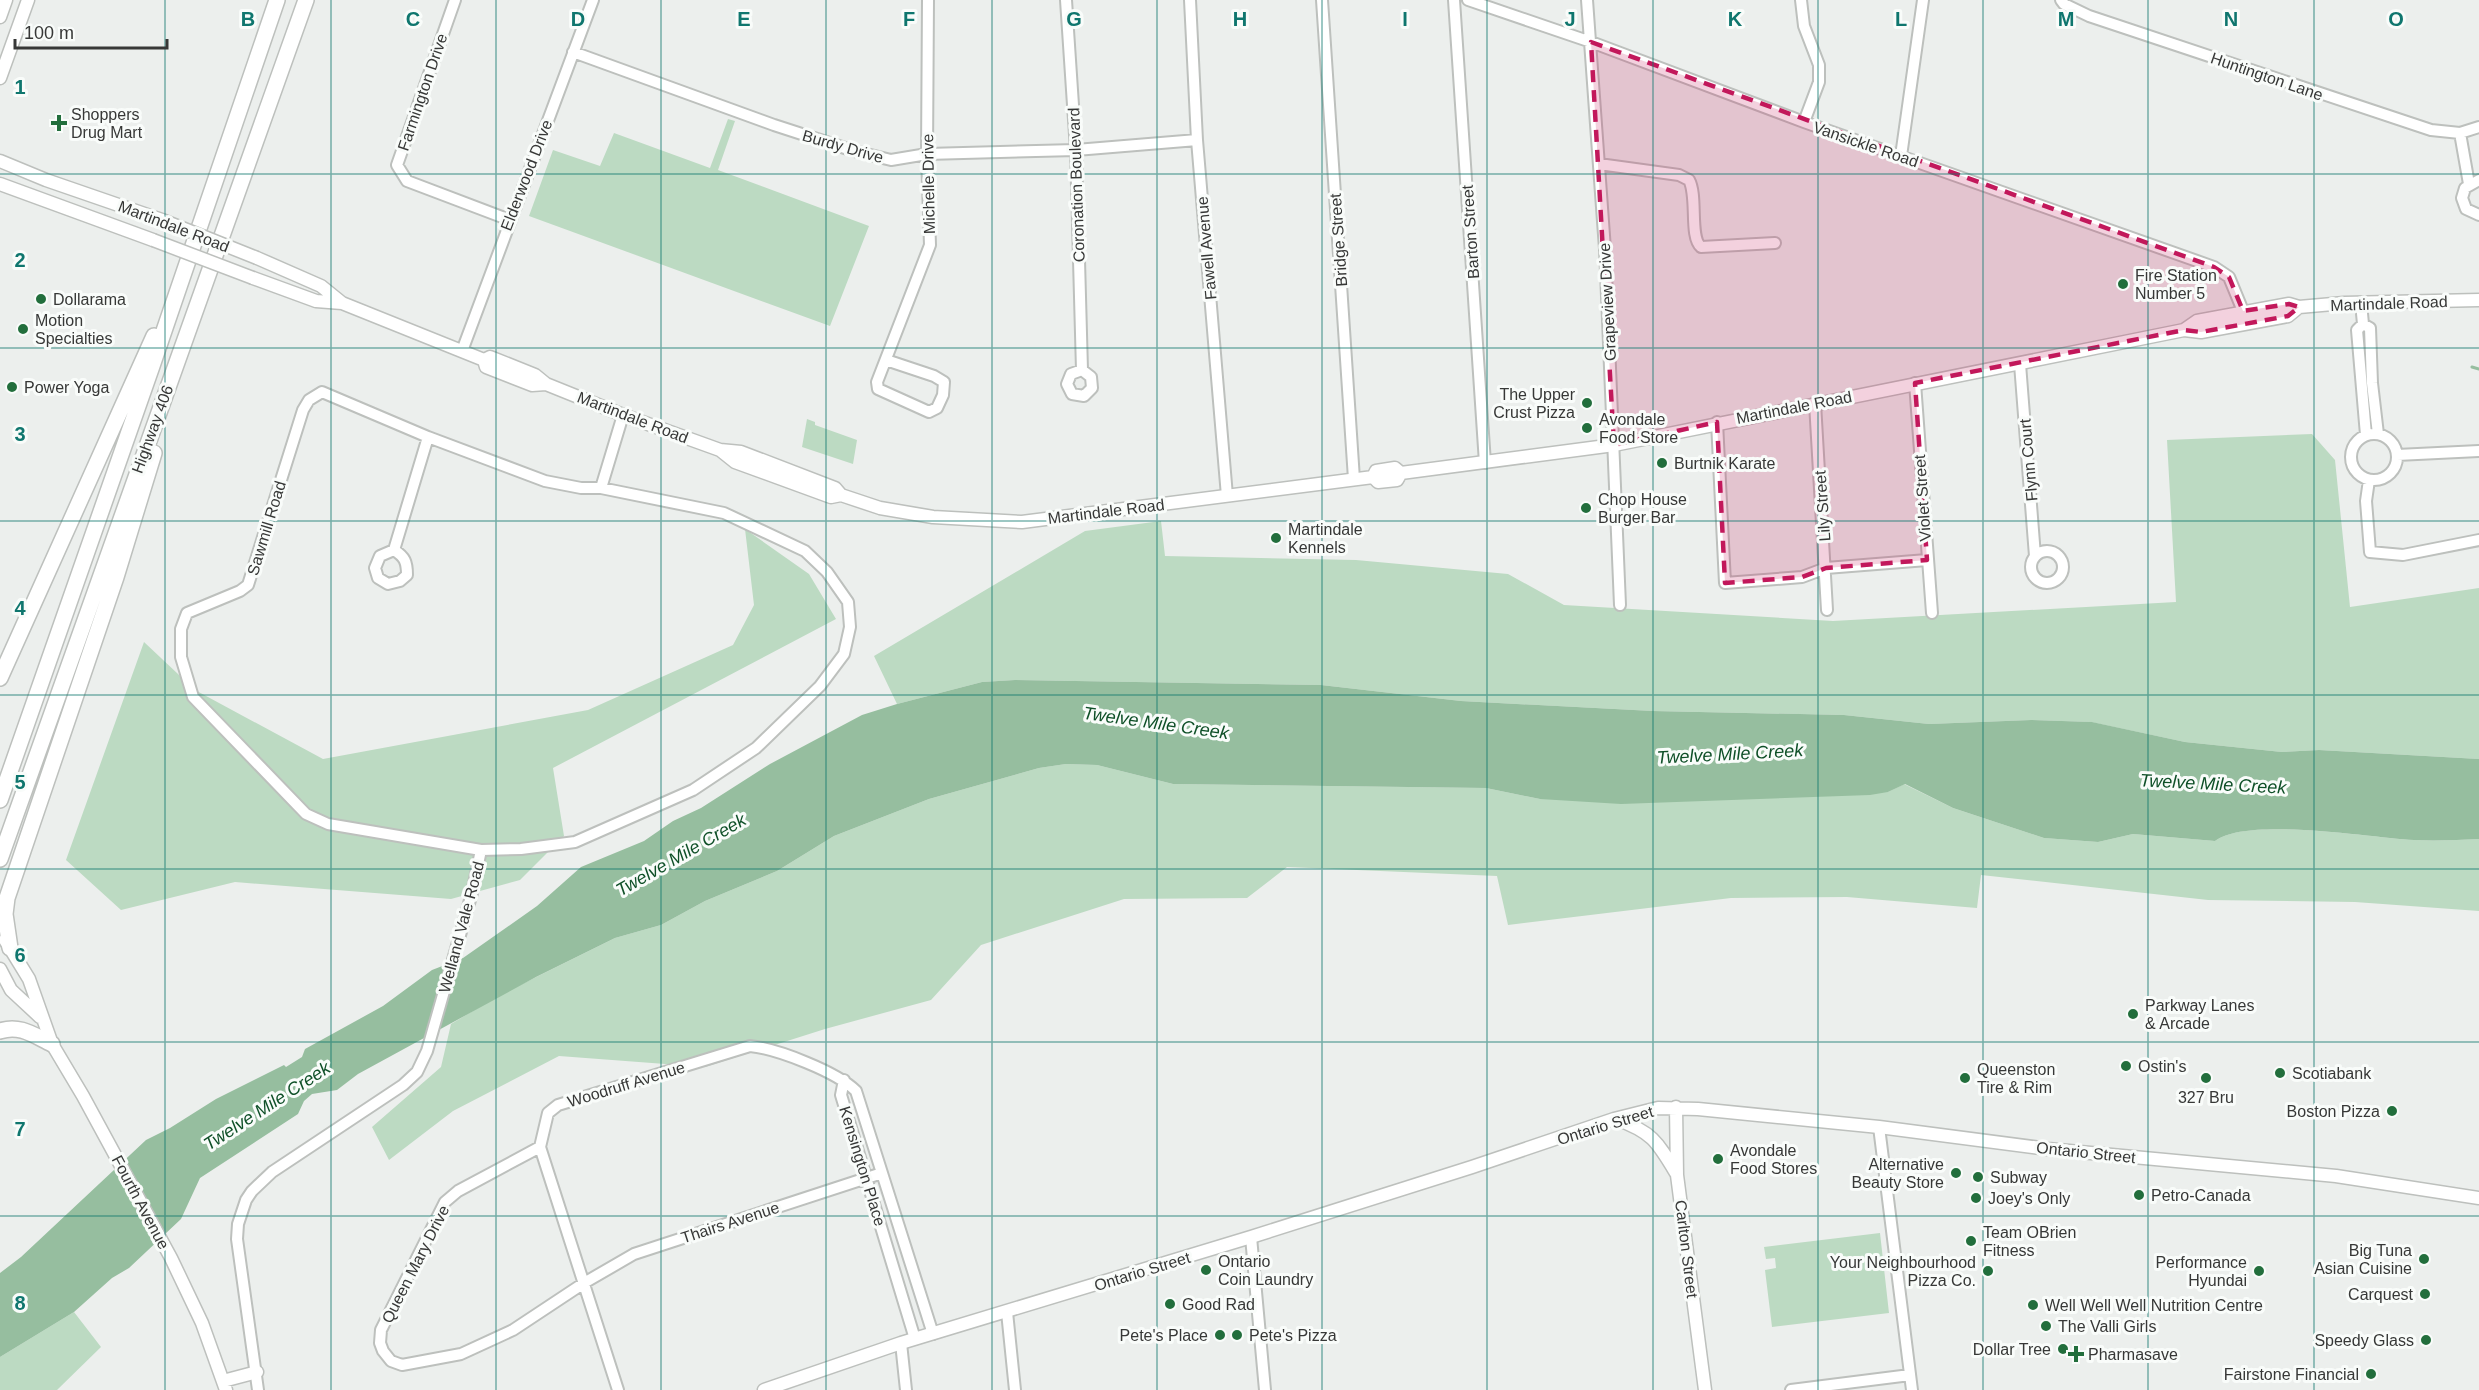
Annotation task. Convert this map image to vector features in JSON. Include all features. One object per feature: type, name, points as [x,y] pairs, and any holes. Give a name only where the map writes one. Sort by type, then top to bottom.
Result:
[{"type":"highway","name":"Highway 406","points":[[0,800],[277,0]]},
{"type":"highway","name":"Highway 406","points":[[0,859],[163,396],[187,338],[306,0]]},
{"type":"highway","points":[[0,678],[184,271]]},
{"type":"highway","points":[[5,942],[5,906],[14,875],[116,578],[187,338]]},
{"type":"highway","points":[[2,891],[14,875]]},
{"type":"highway","points":[[0,1031],[13,1028],[23,1030],[52,1044]]},
{"type":"main road","points":[[0,17],[6,0]]},
{"type":"main road","points":[[0,78],[28,0]]},
{"type":"main road","name":"Martindale Road","points":[[0,161],[46,180],[162,220],[256,258],[321,286],[342,303],[484,360],[490,357],[524,370],[546,384],[623,415],[720,450],[741,452],[835,488],[841,495],[880,508],[933,517],[1013,522],[1373,477],[1376,471],[1395,468],[1401,473],[1614,445],[1717,422],[2184,330],[2201,332],[2288,316],[2299,307]]},
{"type":"main road","name":"Martindale Road","points":[[0,184],[316,301],[342,303]]},
{"type":"main road","name":"Martindale Road","points":[[2184,330],[2197,321],[2289,304],[2299,307],[2479,300]]},
{"type":"main road","name":"Fourth Avenue","points":[[0,930],[5,942],[29,979],[52,1044],[83,1096],[171,1258],[202,1323],[224,1385]]},
{"type":"main road","name":"Fourth Avenue","points":[[0,969],[12,990],[43,1020]]},
{"type":"main road","name":"Ontario Street","points":[[764,1390],[902,1343],[1461,1171],[1614,1119],[1658,1108],[1676,1107],[1879,1127],[2048,1149],[2336,1176],[2479,1198]]},
{"type":"main road","name":"Carlton Street","points":[[1676,1107],[1677,1175],[1705,1390]]},
{"type":"main road","points":[[1614,1119],[1638,1127],[1658,1142],[1677,1175]]},
{"type":"main road","points":[[224,1385],[257,1372]]},
{"type":"street","name":"Farmington Drive","points":[[455,0],[397,165],[407,181],[510,220]]},
{"type":"street","name":"Elderwood Drive","points":[[462,351],[593,0]]},
{"type":"street","name":"Michelle Drive","points":[[886,360],[934,376],[944,382],[943,395],[937,408],[929,412],[878,390],[877,382],[930,245],[927,154],[928,0]]},
{"type":"street","name":"Coronation Boulevard","points":[[1066,0],[1076,150],[1082,370]]},
{"type":"street","name":"Fawell Avenue","points":[[1190,0],[1197,140],[1227,496]]},
{"type":"street","name":"Bridge Street","points":[[1322,0],[1354,479]]},
{"type":"street","name":"Barton Street","points":[[1454,0],[1485,463]]},
{"type":"street","name":"Vansickle Road","points":[[1468,0],[1592,42],[1804,122],[2214,267],[2229,277],[2243,311]]},
{"type":"street","name":"Grapeview Drive","points":[[1587,0],[1592,42],[1599,164],[1620,605]]},
{"type":"street","points":[[1801,0],[1804,26],[1818,65],[1819,82],[1804,122]]},
{"type":"street","points":[[1901,156],[1923,0]]},
{"type":"street","name":"Huntington Lane","points":[[2061,0],[2064,4],[2089,16],[2431,130],[2460,132],[2479,127]]},
{"type":"street","name":"Burdy Drive","points":[[573,52],[774,125],[854,151],[891,160],[927,154],[1076,150],[1197,140]]},
{"type":"street","points":[[2460,132],[2474,182],[2463,193],[2463,204],[2470,213],[2479,215]]},
{"type":"street","points":[[1599,164],[1678,176],[1689,180],[1693,194],[1696,240],[1701,247],[1775,243]]},
{"type":"street","points":[[2361,303],[2364,324],[2370,328],[2372,383],[2378,434]]},
{"type":"street","points":[[2364,324],[2358,330],[2366,435]]},
{"type":"street","name":"Flynn Court","points":[[2020,364],[2036,556]]},
{"type":"street","name":"Violet Street","points":[[1915,383],[1926,560],[1932,613]]},
{"type":"street","name":"Sawmill Road","points":[[481,850],[328,824],[306,814],[193,697],[180,657],[181,629],[188,613],[240,591],[248,585],[303,410],[309,400],[322,392],[428,437],[545,481],[581,488],[601,488]]},
{"type":"street","name":"Lily Street","points":[[1815,403],[1827,610]]},
{"type":"street","points":[[601,488],[623,415]]},
{"type":"street","points":[[1717,422],[1725,583],[1802,577],[1826,568],[1926,560]]},
{"type":"street","points":[[2378,434],[2390,440],[2397,455],[2394,469],[2389,475],[2369,480],[2356,472],[2350,458],[2354,444],[2366,435],[2378,434]]},
{"type":"street","points":[[394,550],[428,437]]},
{"type":"street","points":[[2397,455],[2479,451]]},
{"type":"street","points":[[2369,480],[2366,501],[2370,552],[2403,555],[2479,540]]},
{"type":"street","name":"Welland Vale Road","points":[[258,1390],[237,1239],[238,1224],[246,1200],[272,1172],[403,1085],[417,1071],[428,1051],[457,951],[481,850],[521,849],[575,842],[693,790],[756,748],[820,686],[844,654],[850,627],[848,602],[827,572],[805,551],[724,513],[601,488]]},
{"type":"street","name":"Woodruff Avenue","points":[[540,1147],[548,1113],[558,1106],[750,1046],[766,1048],[844,1080]]},
{"type":"street","name":"Kensington Place","points":[[844,1080],[856,1091],[933,1334]]},
{"type":"street","name":"Kensington Place","points":[[844,1080],[841,1095],[915,1339]]},
{"type":"street","points":[[1879,1127],[1912,1390]]},
{"type":"street","points":[[540,1147],[618,1390]]},
{"type":"street","name":"Queen Mary Drive","points":[[540,1147],[458,1191],[445,1202],[381,1330],[380,1343],[391,1361],[402,1365],[461,1354],[513,1330],[584,1283]]},
{"type":"street","name":"Thairs Avenue","points":[[584,1283],[634,1254],[656,1245],[882,1173]]},
{"type":"street","points":[[1251,1237],[1265,1390]]},
{"type":"street","points":[[1007,1312],[1015,1390]]},
{"type":"street","points":[[902,1343],[906,1390]]},
{"type":"street","points":[[1791,1390],[1910,1376]]},
{"type":"highlighted area","points":[[1591,42],[2214,267],[2229,277],[2243,311],[2289,304],[2299,307],[2288,316],[2201,332],[2184,330],[1915,383],[1927,560],[1826,568],[1802,577],[1725,583],[1717,422],[1614,445]]},
{"type":"shaded area","points":[[728,119],[735,121],[718,170],[869,226],[830,326],[529,216],[553,150],[600,166],[614,133],[710,168]]},
{"type":"shaded area","points":[[807,419],[815,422],[815,425],[857,440],[853,464],[802,447]]},
{"type":"shaded area","points":[[2312,434],[2335,460],[2350,607],[2479,588],[2479,759],[2319,750],[2282,752],[2185,742],[2091,722],[2031,720],[1929,724],[1844,715],[1653,711],[1461,701],[1321,685],[1015,680],[982,682],[897,704],[874,656],[1085,531],[1161,521],[1165,556],[1356,560],[1508,574],[1564,605],[1833,621],[2176,602],[2167,440]]},
{"type":"shaded area","points":[[745,529],[809,574],[836,619],[553,768],[564,836],[520,880],[451,899],[235,882],[121,910],[66,860],[144,642],[195,690],[323,759],[588,710],[733,645],[754,605]]},
{"type":"shaded area","points":[[1066,764],[1097,765],[1173,784],[1486,788],[1540,799],[1888,792],[1904,784],[1953,808],[2044,838],[2098,842],[2133,834],[2215,841],[2231,834],[2281,829],[2414,840],[2479,839],[2479,911],[2355,902],[2208,900],[1981,875],[1977,908],[1847,897],[1731,898],[1508,925],[1497,876],[1287,867],[1247,898],[1124,899],[981,945],[931,1000],[825,1029],[705,1067],[559,1056],[453,1111],[389,1160],[372,1127],[441,1067],[451,1024],[498,996],[615,938],[661,925],[705,901],[777,871],[834,836],[929,799],[1039,768]]},
{"type":"shaded area","points":[[1880,1233],[1889,1313],[1772,1327],[1765,1270],[1776,1268],[1775,1258],[1766,1259],[1764,1247]]},
{"type":"shaded area","points":[[74,1312],[101,1347],[57,1390],[0,1390],[0,1357]]},
{"type":"water","name":"Twelve Mile Creek","points":[[1015,680],[1321,685],[1461,701],[1653,711],[1844,715],[1929,724],[2031,720],[2092,722],[2185,742],[2282,752],[2319,750],[2479,759],[2479,839],[2414,840],[2281,829],[2231,834],[2215,841],[2133,834],[2098,842],[2044,838],[1953,808],[1905,784],[1888,792],[1870,795],[1621,804],[1540,799],[1486,788],[1173,784],[1097,765],[1066,764],[1039,768],[929,799],[834,836],[777,871],[705,901],[661,925],[615,938],[536,977],[358,1074],[337,1090],[312,1094],[304,1101],[298,1114],[200,1178],[181,1219],[129,1268],[112,1278],[74,1312],[0,1357],[0,1273],[21,1257],[146,1140],[216,1099],[284,1065],[286,1067],[302,1057],[305,1049],[383,1006],[432,970],[463,958],[537,906],[581,867],[644,841],[673,821],[701,808],[770,764],[862,715],[982,682]]},
{"type":"waterway","points":[[2472,367],[2479,369]]},
{"type":"place","name":"Shoppers Drug Mart","points":[[59,123]]},
{"type":"place","name":"Fire Station Number 5","points":[[2123,284]]},
{"type":"place","name":"Dollarama","points":[[41,299]]},
{"type":"place","name":"Motion Specialties","points":[[23,329]]},
{"type":"place","name":"Power Yoga","points":[[12,387]]},
{"type":"place","name":"The Upper Crust Pizza","points":[[1587,403]]},
{"type":"place","name":"Avondale Food Store","points":[[1587,428]]},
{"type":"place","name":"Burtnik Karate","points":[[1662,463]]},
{"type":"place","name":"Chop House Burger Bar","points":[[1586,508]]},
{"type":"place","name":"Martindale Kennels","points":[[1276,538]]},
{"type":"place","name":"Parkway Lanes & Arcade","points":[[2133,1014]]},
{"type":"place","name":"Ostin's","points":[[2126,1066]]},
{"type":"place","name":"Scotiabank","points":[[2280,1073]]},
{"type":"place","name":"Queenston Tire & Rim","points":[[1965,1078]]},
{"type":"place","name":"327 Bru","points":[[2206,1078]]},
{"type":"place","name":"Boston Pizza","points":[[2392,1111]]},
{"type":"place","name":"Avondale Food Stores","points":[[1718,1159]]},
{"type":"place","name":"Alternative Beauty Store","points":[[1956,1173]]},
{"type":"place","name":"Subway","points":[[1978,1177]]},
{"type":"place","name":"Petro-Canada","points":[[2139,1195]]},
{"type":"place","name":"Joey's Only","points":[[1976,1198]]},
{"type":"place","name":"Team OBrien Fitness","points":[[1971,1241]]},
{"type":"place","name":"Big Tuna Asian Cuisine","points":[[2424,1259]]},
{"type":"place","name":"Ontario Coin Laundry","points":[[1206,1270]]},
{"type":"place","name":"Your Neighbourhood Pizza Co.","points":[[1988,1271]]},
{"type":"place","name":"Performance Hyundai","points":[[2259,1271]]},
{"type":"place","name":"Carquest","points":[[2425,1294]]},
{"type":"place","name":"Good Rad","points":[[1170,1304]]},
{"type":"place","name":"Well Well Well Nutrition Centre","points":[[2033,1305]]},
{"type":"place","name":"The Valli Girls","points":[[2046,1326]]},
{"type":"place","name":"Pete's Place","points":[[1220,1335]]},
{"type":"place","name":"Pete's Pizza","points":[[1237,1335]]},
{"type":"place","name":"Speedy Glass","points":[[2426,1340]]},
{"type":"place","name":"Dollar Tree","points":[[2063,1349]]},
{"type":"place","name":"Pharmasave","points":[[2076,1354]]},
{"type":"place","name":"Fairstone Financial","points":[[2371,1374]]}]
